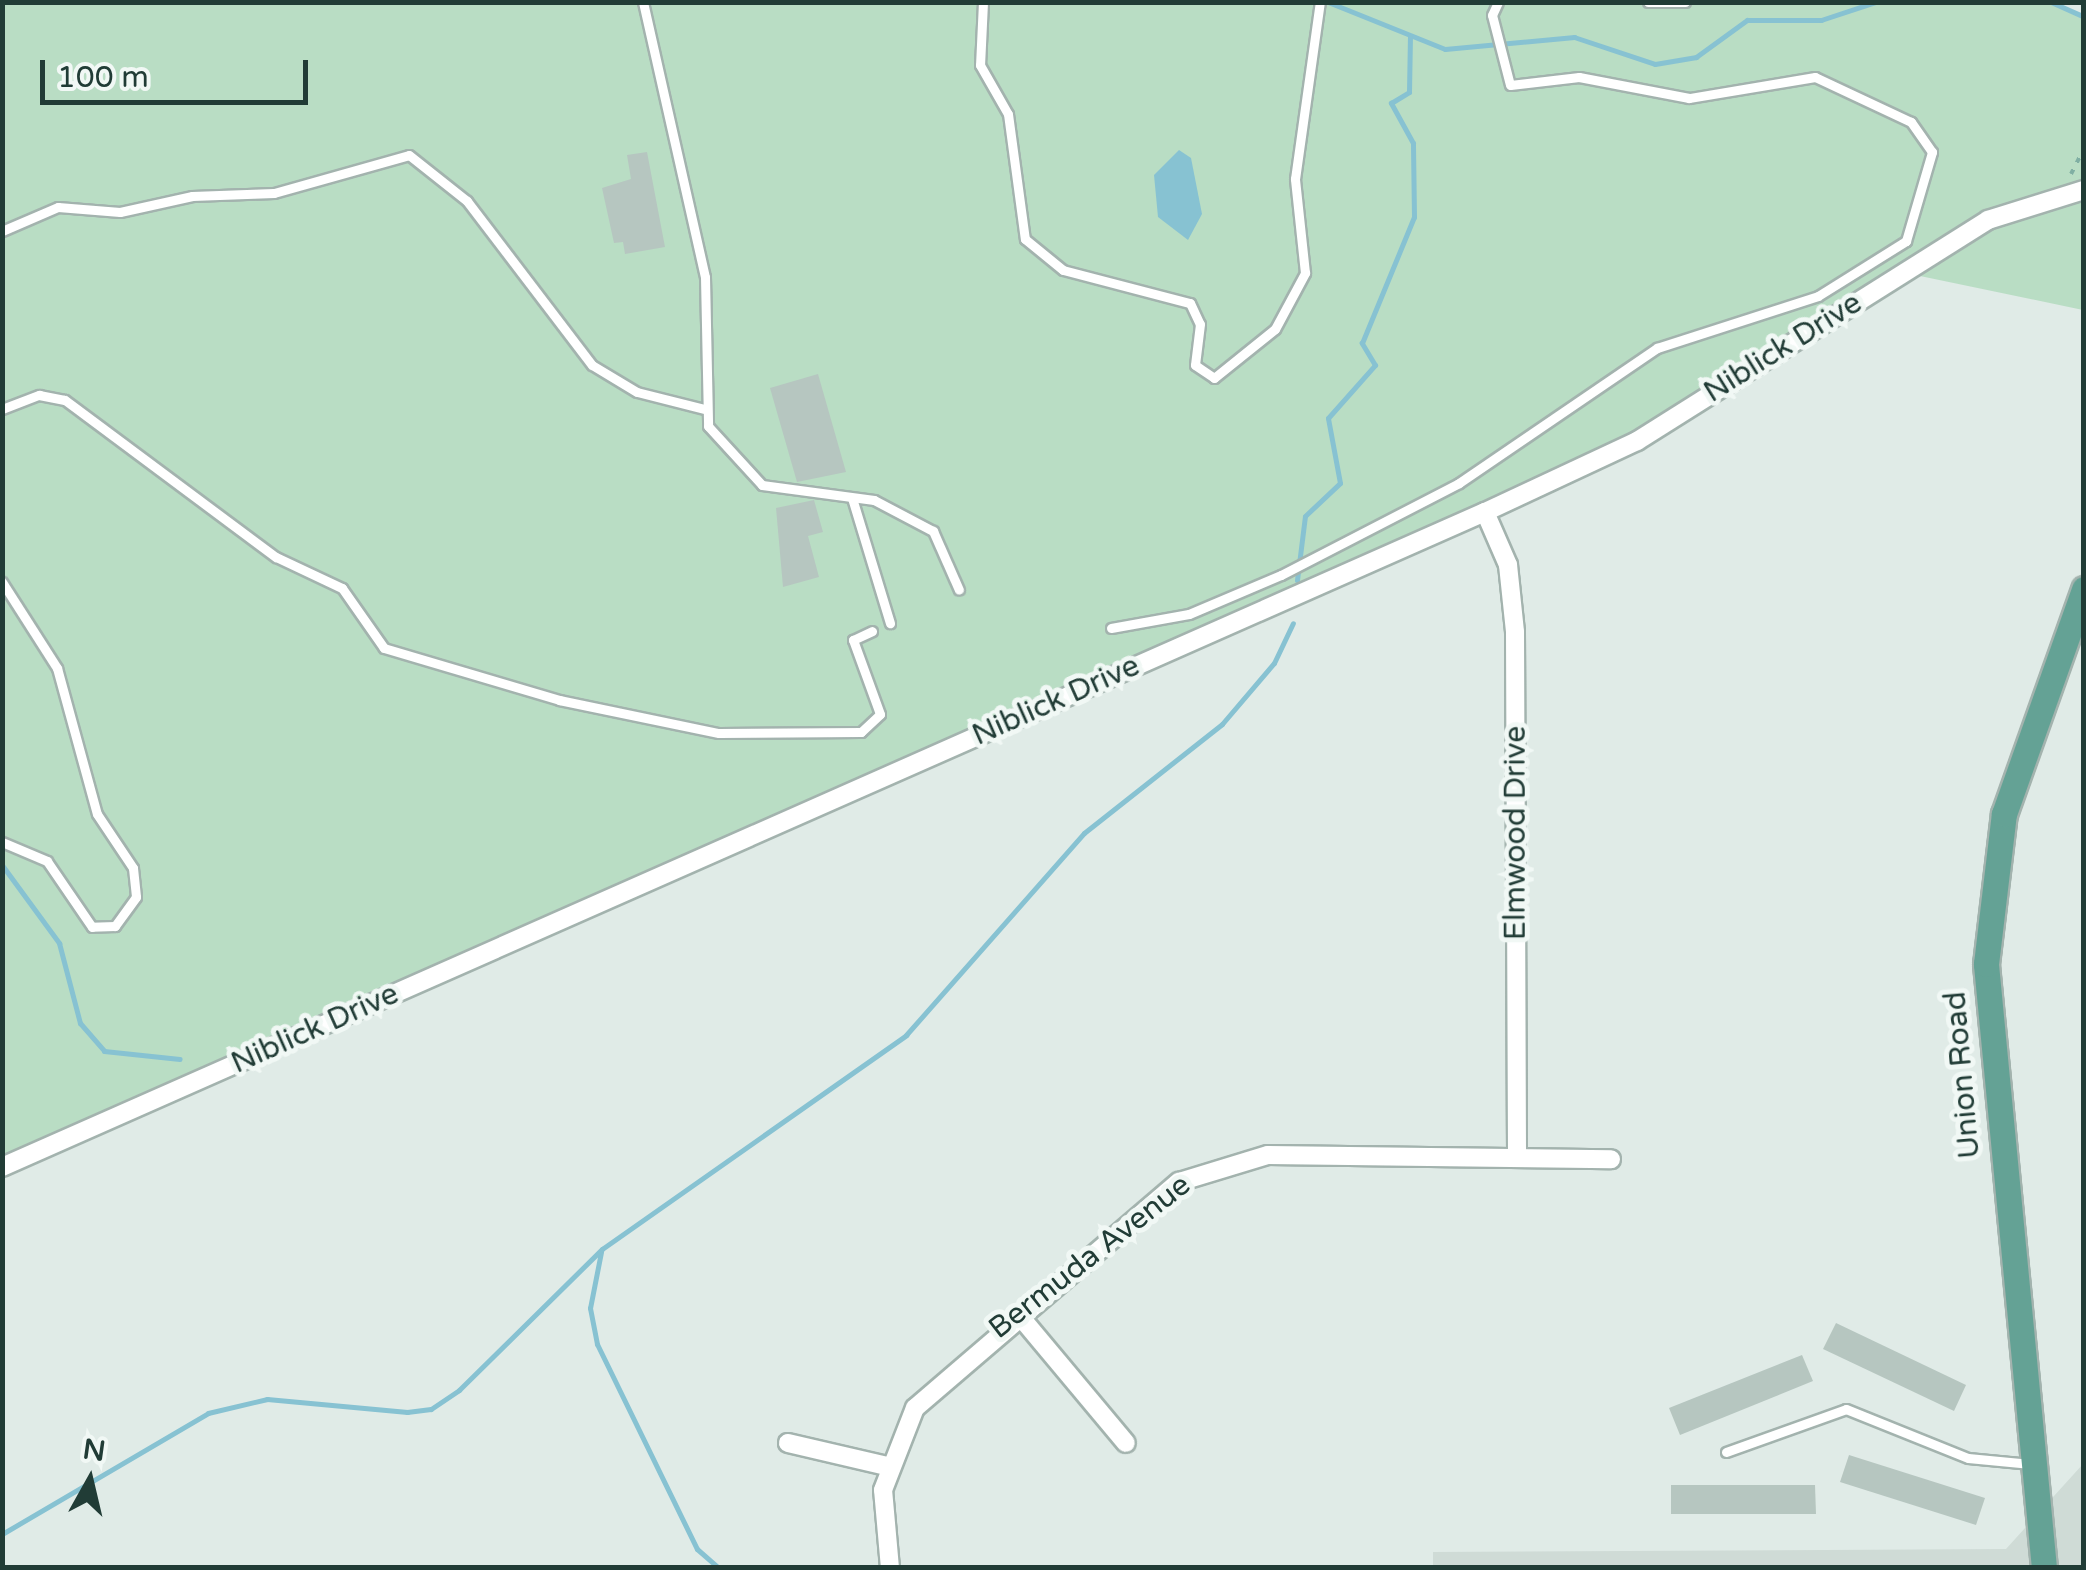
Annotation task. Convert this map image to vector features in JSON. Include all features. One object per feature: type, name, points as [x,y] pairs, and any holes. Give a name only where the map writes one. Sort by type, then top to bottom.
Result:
[{"type":"main road","name":"Union Road","points":[[2044,1568],[1988,1019],[1990,887],[2018,763],[2084,589]]},
{"type":"street","name":"Niblick Drive","points":[[2,1168],[1485,512],[1637,441],[1988,220],[2078,191]]},
{"type":"street","name":"Elmwood Drive","points":[[1485,512],[1508,565],[1515,632],[1517,1158]]},
{"type":"street","name":"Bermuda Avenue","points":[[890,1568],[888,1466],[926,1394],[1162,1192],[1212,1166],[1293,1154],[1612,1160]]},
{"type":"street","points":[[1018,1314],[1126,1442]]},
{"type":"street","points":[[788,1443],[888,1466]]},
{"type":"lane","points":[[643,2],[705,278],[704,409],[719,444],[762,484],[852,498],[933,531],[959,590]]},
{"type":"lane","points":[[984,2],[980,66],[1008,114],[1025,238],[1063,270],[1190,303],[1200,324],[1195,365],[1214,378],[1275,329],[1305,273],[1295,179],[1320,2]]},
{"type":"lane","points":[[1111,628],[1189,614],[1281,576],[1459,482],[1657,348],[1818,296],[1902,246],[1932,160],[1922,129],[1815,78],[1676,98],[1580,76],[1506,80],[1492,15],[1498,2]]},
{"type":"lane","points":[[1648,2],[1685,2]]},
{"type":"lane","points":[[2,231],[58,206],[120,212],[192,196],[274,193],[409,155],[467,201],[592,364],[637,392],[704,409]]},
{"type":"lane","points":[[2,409],[39,395],[65,400],[276,557],[342,588],[384,648],[559,700],[719,734],[861,732],[880,714],[853,640],[872,631]]},
{"type":"lane","points":[[852,498],[890,623]]},
{"type":"lane","points":[[2,582],[58,668],[97,814],[133,868],[136,896],[115,926],[92,927],[47,861],[2,842]]},
{"type":"lane","points":[[1726,1452],[1846,1409],[1968,1458],[2034,1464]]},
{"type":"path","points":[[2078,191],[2071,170],[2084,148]]},
{"type":"shaded area","points":[[2083,1464],[2083,1567],[1433,1568],[1433,1552],[2006,1549]]},
{"type":"green space","points":[[2051,2],[2083,17],[2083,310],[1896,271],[1633,436],[3,1158],[3,3]]},
{"type":"water","points":[[1179,150],[1191,158],[1202,214],[1188,240],[1158,217],[1154,175]]},
{"type":"building","points":[[647,152],[665,247],[625,254],[623,242],[614,243],[602,188],[631,179],[627,155]]},
{"type":"building","points":[[818,374],[846,472],[797,482],[770,388]]},
{"type":"building","points":[[814,500],[823,532],[808,536],[819,577],[783,587],[776,508]]},
{"type":"building","points":[[1836,1323],[1966,1385],[1954,1411],[1823,1349]]},
{"type":"building","points":[[1802,1355],[1813,1381],[1680,1435],[1669,1408]]},
{"type":"building","points":[[1849,1455],[1985,1498],[1976,1525],[1840,1482]]},
{"type":"building","points":[[1671,1485],[1815,1485],[1816,1514],[1671,1514]]},
{"type":"waterway","points":[[1328,2],[1445,49],[1574,37],[1655,64],[1696,57],[1747,20],[1821,20],[1875,2]]},
{"type":"waterway","points":[[2051,2],[2084,17]]},
{"type":"waterway","points":[[1297,580],[1305,516],[1340,483],[1328,418],[1375,365],[1362,343],[1414,217],[1413,143],[1391,103],[1409,92],[1410,36]]},
{"type":"waterway","points":[[2,1534],[208,1413],[267,1399],[407,1412],[431,1409],[459,1390],[602,1249],[906,1035],[1084,833],[1222,724],[1274,663],[1293,623]]},
{"type":"waterway","points":[[2,865],[59,943],[80,1023],[104,1051],[180,1059]]},
{"type":"waterway","points":[[601,1252],[590,1308],[597,1344],[697,1549],[719,1568]]}]
